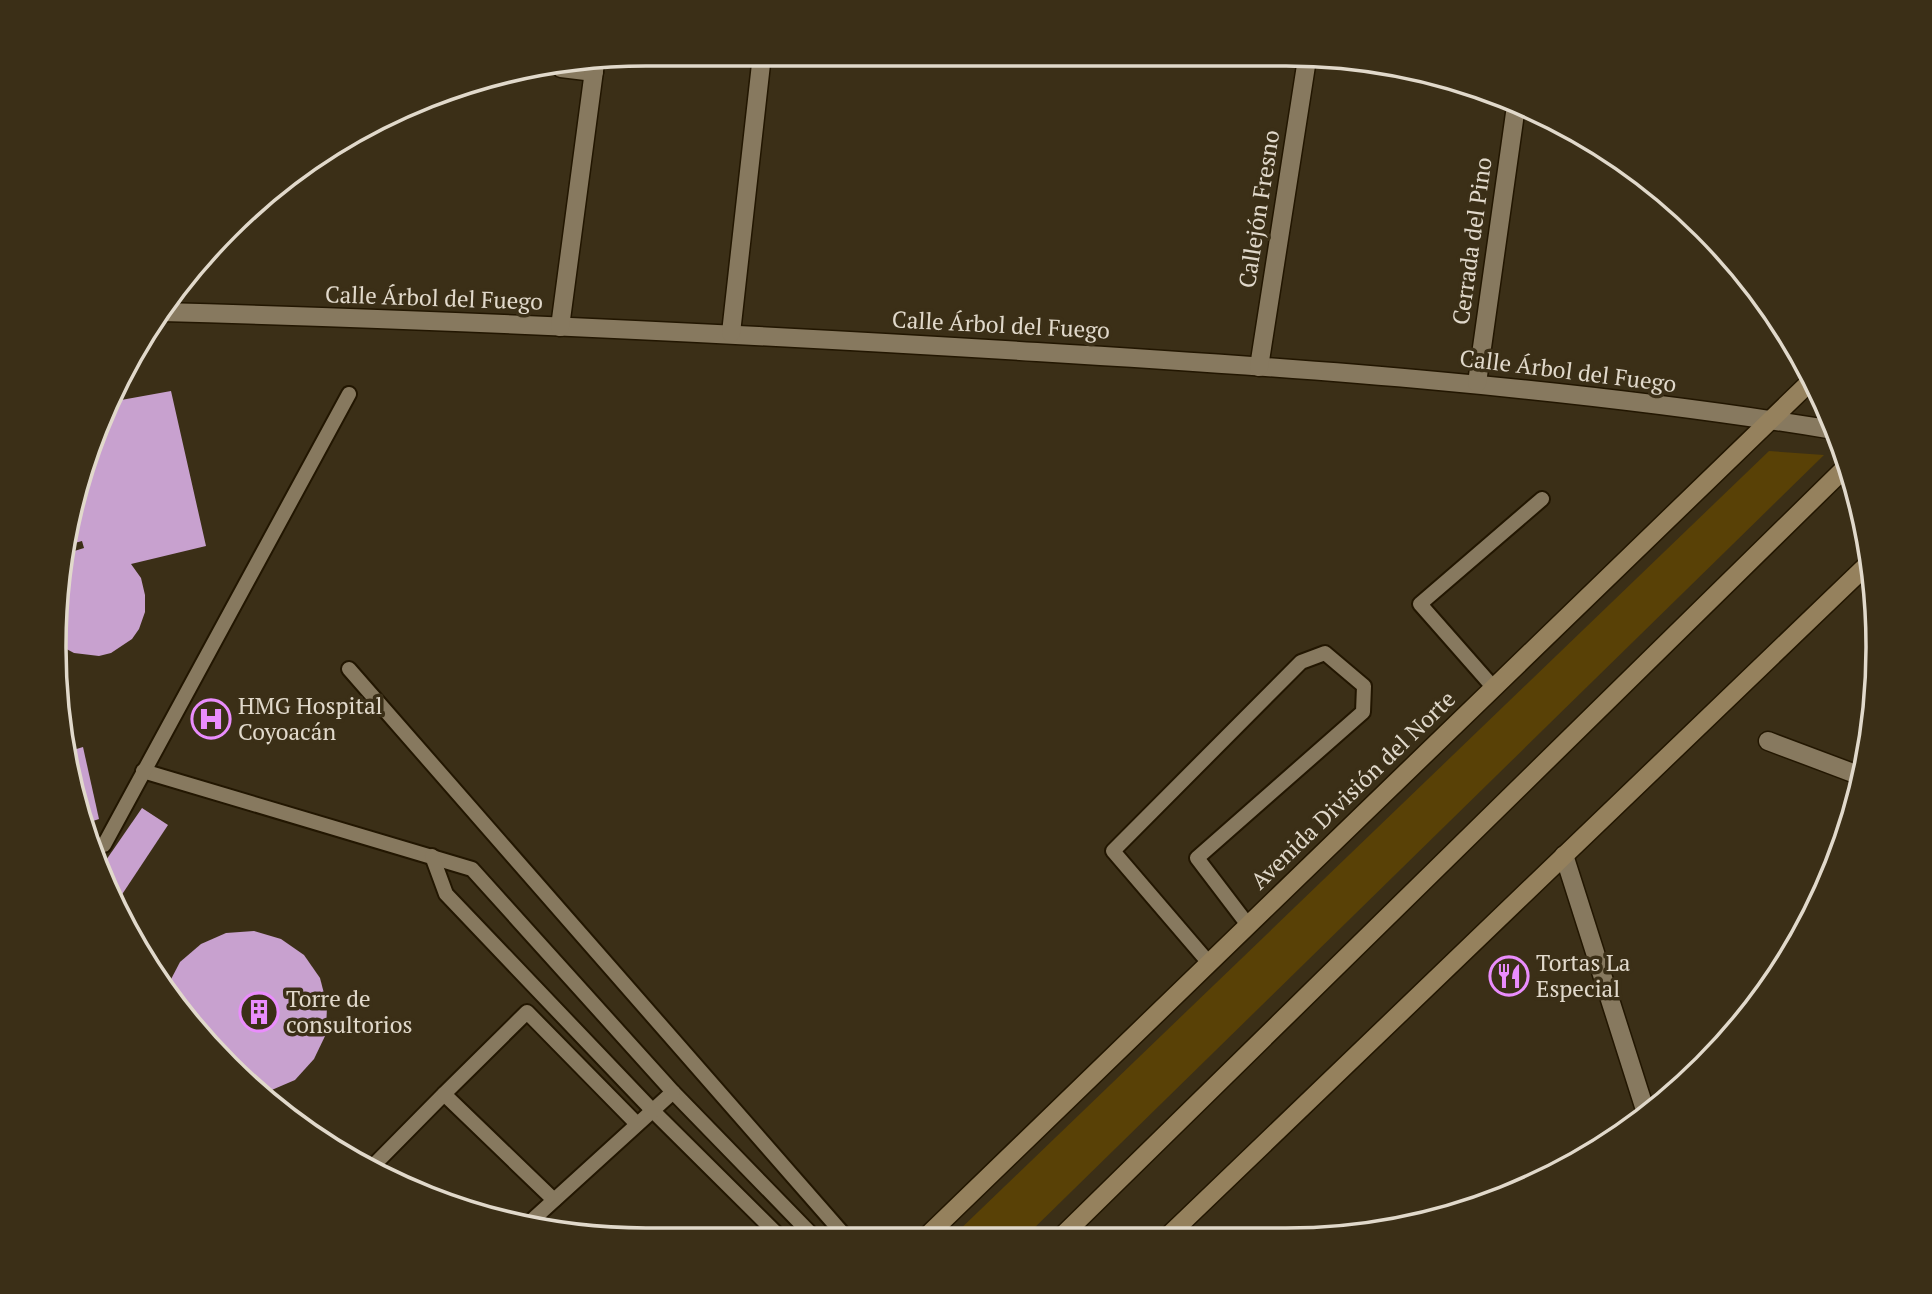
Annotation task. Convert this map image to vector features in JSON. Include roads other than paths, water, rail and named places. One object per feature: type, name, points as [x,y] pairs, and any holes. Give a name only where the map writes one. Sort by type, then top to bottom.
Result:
[{"type":"main road","name":"Avenida División del Norte","points":[[936,1228],[1804,387]]},
{"type":"main road","points":[[1070,1228],[1839,474]]},
{"type":"main road","points":[[1176,1228],[1861,571]]},
{"type":"street","points":[[731,333],[761,66]]},
{"type":"street","name":"Callejón Fresno","points":[[1259,367],[1306,67]]},
{"type":"street","points":[[560,327],[595,69]]},
{"type":"street","name":"Cerrada del Pino","points":[[1477,383],[1515,114]]},
{"type":"street","name":"Calle Árbol del Fuego","points":[[173,312],[731,333],[1259,367],[1477,383],[1822,428]]},
{"type":"street","points":[[1768,741],[1851,772]]},
{"type":"street","points":[[1564,855],[1643,1104]]},
{"type":"lane","points":[[102,845],[349,394]]},
{"type":"lane","points":[[1493,687],[1420,604],[1542,499]]},
{"type":"lane","points":[[1209,963],[1113,851],[1301,662],[1325,653],[1364,686],[1363,712],[1198,858],[1248,925]]},
{"type":"lane","points":[[349,669],[838,1228]]},
{"type":"lane","points":[[143,771],[472,869],[673,1092],[805,1228]]},
{"type":"lane","points":[[432,856],[446,894],[653,1111],[771,1228]]},
{"type":"lane","points":[[378,1161],[527,1012],[637,1124]]},
{"type":"lane","points":[[536,1216],[673,1092]]},
{"type":"lane","points":[[444,1094],[554,1200]]},
{"type":"place","name":"HMG Hospital Coyoacán","points":[[211,719]]},
{"type":"place","name":"Tortas La Especial","points":[[1509,976]]},
{"type":"place","name":"Torre de consultorios","points":[[259,1012]]}]
